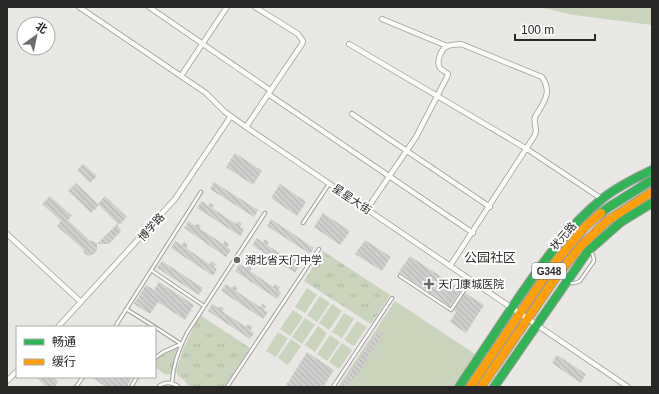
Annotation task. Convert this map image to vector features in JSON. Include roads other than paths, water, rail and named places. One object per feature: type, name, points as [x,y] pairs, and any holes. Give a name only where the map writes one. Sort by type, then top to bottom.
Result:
[{"type":"highway","points":[[459,387],[551,252],[570,229],[602,199],[652,170]]},
{"type":"highway","name":"状元路","points":[[470,387],[567,247],[600,213],[622,197],[652,180]]},
{"type":"highway","name":"状元路","points":[[481,387],[552,283],[584,243],[607,221],[652,192]]},
{"type":"highway","points":[[494,387],[565,282],[590,250],[622,222],[652,203]]},
{"type":"highway","points":[[567,247],[570,229]]},
{"type":"highway","points":[[584,243],[590,250]]},
{"type":"highway","points":[[552,283],[565,282]]},
{"type":"street","name":"星星大街","points":[[79,7],[206,93],[231,116],[246,127],[628,387]]},
{"type":"street","points":[[148,7],[473,233]]},
{"type":"street","points":[[181,76],[227,7]]},
{"type":"street","points":[[246,127],[303,41],[298,34],[255,7]]},
{"type":"street","points":[[382,19],[447,46],[461,44],[542,77],[545,80],[547,96],[534,120],[537,132],[490,207],[450,266]]},
{"type":"street","points":[[349,44],[527,149],[602,199]]},
{"type":"street","points":[[367,209],[416,137],[438,96],[448,74],[440,68],[439,64],[441,54],[447,46]]},
{"type":"street","points":[[352,114],[490,207]]},
{"type":"street","name":"博学路","points":[[59,326],[175,199],[231,116]]},
{"type":"street","points":[[7,234],[81,302]]},
{"type":"street","points":[[7,381],[16,371]]},
{"type":"lane","points":[[303,223],[329,184]]},
{"type":"lane","points":[[116,326],[201,192]]},
{"type":"lane","points":[[172,383],[172,375],[181,344],[265,213]]},
{"type":"lane","points":[[227,387],[319,249]]},
{"type":"lane","points":[[565,282],[578,282],[583,278],[594,261],[590,250]]},
{"type":"lane","points":[[151,270],[204,306]]},
{"type":"lane","points":[[400,276],[451,310],[471,280]]},
{"type":"lane","points":[[333,387],[392,298]]},
{"type":"lane","points":[[126,309],[153,326]]},
{"type":"lane","points":[[156,328],[181,344]]},
{"type":"lane","points":[[156,357],[163,352],[181,344]]},
{"type":"lane","points":[[76,387],[82,378]]},
{"type":"lane","points":[[131,387],[136,378]]},
{"type":"lane","points":[[158,387],[164,383],[172,383],[179,387]]},
{"type":"place","name":"湖北省天门中学","points":[[237,260]]},
{"type":"place","name":"天门康城医院","points":[[429,284]]},
{"type":"district","name":"公园社区","points":[[490,257]]}]
